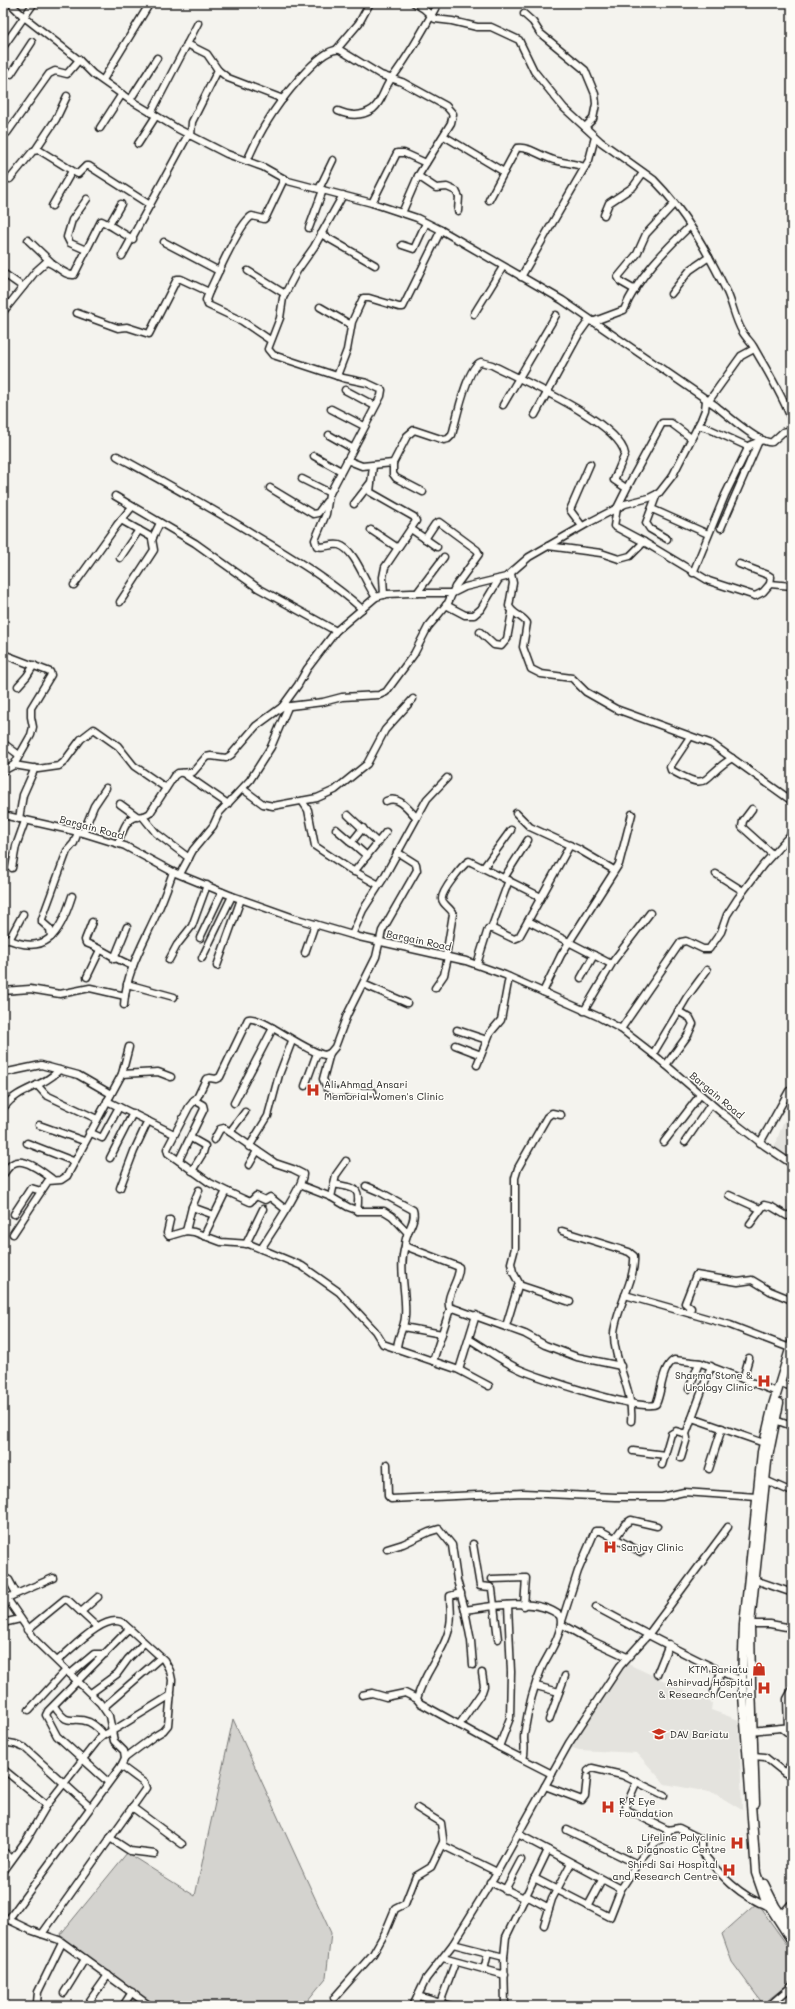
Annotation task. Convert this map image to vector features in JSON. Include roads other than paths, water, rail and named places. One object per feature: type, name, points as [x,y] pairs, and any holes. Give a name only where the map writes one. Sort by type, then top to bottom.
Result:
[{"type":"main road","points":[[791,1345],[785,1385],[777,1392],[764,1443],[744,1619],[751,1760],[762,1876],[765,1887],[792,1931]]},
{"type":"main road","points":[[747,1681],[750,1624],[765,1480],[776,1420],[792,1360]]},
{"type":"main road","points":[[751,1760],[756,1872],[758,1884],[770,1907],[792,1941]]},
{"type":"street","points":[[10,3],[24,17],[130,100],[190,135],[227,154],[263,167],[298,185],[372,202],[441,230],[562,300],[590,321],[707,401],[761,441],[772,442],[783,432],[792,430]]},
{"type":"street","points":[[3,47],[34,3]]},
{"type":"street","points":[[103,80],[150,3]]},
{"type":"street","points":[[247,161],[266,123],[283,99],[312,66],[332,50],[337,49],[359,23],[370,3]]},
{"type":"street","points":[[414,3],[424,9],[432,18],[440,21],[457,21],[472,26],[491,27],[519,40],[530,64],[548,89],[595,137],[657,183],[690,226],[709,258],[726,291],[741,330],[775,383],[792,421]]},
{"type":"street","points":[[338,110],[355,116],[373,109],[379,102],[391,78],[410,54],[432,18],[438,3]]},
{"type":"street","points":[[524,14],[533,22],[540,33],[585,70],[596,104],[593,119],[585,127]]},
{"type":"street","points":[[138,144],[198,23]]},
{"type":"street","points":[[3,72],[11,74],[32,42]]},
{"type":"street","points":[[187,44],[207,54],[218,70],[228,78],[283,99]]},
{"type":"street","points":[[337,49],[381,75],[402,82],[450,109],[453,118],[444,136],[418,176],[402,213]]},
{"type":"street","points":[[130,100],[157,58]]},
{"type":"street","points":[[3,134],[7,133],[49,74],[55,71],[67,74],[79,60]]},
{"type":"street","points":[[122,256],[133,239],[150,205],[190,135],[192,122],[218,70]]},
{"type":"street","points":[[100,128],[122,94]]},
{"type":"street","points":[[10,179],[36,149],[56,118],[67,96]]},
{"type":"street","points":[[444,136],[504,172]]},
{"type":"street","points":[[521,277],[585,167],[590,156],[595,137]]},
{"type":"street","points":[[489,200],[517,148],[551,159],[570,162],[585,167]]},
{"type":"street","points":[[36,149],[78,174],[86,166],[89,166],[150,205]]},
{"type":"street","points":[[372,202],[397,153],[404,153],[426,163]]},
{"type":"street","points":[[308,228],[333,160]]},
{"type":"street","points":[[52,206],[72,171]]},
{"type":"street","points":[[604,215],[609,203],[633,187],[643,173]]},
{"type":"street","points":[[418,176],[436,188],[447,187],[456,191],[459,197],[458,211]]},
{"type":"street","points":[[270,340],[242,321],[208,305],[206,300],[232,245],[248,219],[252,216],[264,219],[266,217],[284,179]]},
{"type":"street","points":[[270,488],[313,514],[318,513],[330,493],[382,392],[380,389],[273,355],[268,349],[270,340],[280,318],[285,294],[294,276],[322,234],[343,195]]},
{"type":"street","points":[[86,250],[70,243],[67,238],[72,220],[87,199]]},
{"type":"street","points":[[109,225],[121,204]]},
{"type":"street","points":[[635,290],[621,282],[618,277],[637,254],[646,234],[674,204]]},
{"type":"street","points":[[28,240],[51,262],[68,274],[74,275],[99,223],[103,221],[133,239]]},
{"type":"street","points":[[402,245],[414,249],[426,223]]},
{"type":"street","points":[[535,415],[579,334],[590,321],[624,310],[635,290],[660,255],[690,226]]},
{"type":"street","points":[[337,376],[349,341],[351,325],[362,300],[366,297],[402,307],[441,230]]},
{"type":"street","points":[[322,234],[375,265]]},
{"type":"street","points":[[164,242],[220,271]]},
{"type":"street","points":[[671,294],[690,270],[709,258]]},
{"type":"street","points":[[3,312],[42,264],[51,262]]},
{"type":"street","points":[[474,314],[503,267]]},
{"type":"street","points":[[248,271],[285,294]]},
{"type":"street","points":[[3,273],[23,287]]},
{"type":"street","points":[[77,313],[118,328],[130,328],[147,334],[151,332],[157,317],[177,279],[209,292]]},
{"type":"street","points":[[320,307],[351,325]]},
{"type":"street","points":[[503,405],[556,315]]},
{"type":"street","points":[[667,539],[646,525],[647,518],[657,494],[673,476],[698,426],[707,401],[741,356],[754,349]]},
{"type":"street","points":[[423,492],[396,478],[393,474],[393,463],[407,436],[414,430],[444,440],[448,439],[452,435],[465,390],[478,362],[492,366],[588,415],[618,441],[625,454],[614,480],[626,488]]},
{"type":"street","points":[[345,390],[375,406]]},
{"type":"street","points":[[331,408],[364,426]]},
{"type":"street","points":[[692,438],[672,424],[662,422],[626,488],[617,508],[614,526],[709,581],[755,596],[763,592],[770,584],[771,577],[768,575],[739,564]]},
{"type":"street","points":[[698,426],[705,427],[749,447]]},
{"type":"street","points":[[329,435],[352,448]]},
{"type":"street","points":[[693,573],[708,534],[732,480],[749,447],[761,441]]},
{"type":"street","points":[[721,528],[761,441]]},
{"type":"street","points":[[117,456],[170,486],[190,495],[280,549],[319,574],[362,609]]},
{"type":"street","points":[[314,456],[341,471]]},
{"type":"street","points":[[347,460],[362,466],[393,463]]},
{"type":"street","points":[[582,526],[570,510],[590,464]]},
{"type":"street","points":[[373,466],[370,489],[372,494],[414,517],[416,521],[383,572],[384,595]]},
{"type":"street","points":[[302,479],[330,493]]},
{"type":"street","points":[[354,504],[371,482]]},
{"type":"street","points":[[180,874],[204,835],[213,826],[219,813],[243,789],[271,747],[285,707],[307,669],[336,631],[376,597],[384,595],[417,593],[453,593],[465,587],[499,579],[511,574],[525,560],[582,526],[617,508],[657,494]]},
{"type":"street","points":[[115,496],[160,524],[195,543],[258,588],[336,631]]},
{"type":"street","points":[[326,500],[326,514],[317,535],[316,544],[321,547],[333,544],[342,546],[357,564],[366,584],[376,597]]},
{"type":"street","points":[[74,585],[132,506]]},
{"type":"street","points":[[652,509],[708,534]]},
{"type":"street","points":[[121,520],[153,538]]},
{"type":"street","points":[[118,843],[129,821],[150,813],[174,776],[182,772],[193,772],[206,757],[211,756],[226,758],[231,755],[256,726],[285,707],[323,702],[342,697],[378,695],[386,692],[422,643],[428,627],[446,605],[478,556],[478,552],[439,522],[435,524],[425,538]]},
{"type":"street","points":[[120,602],[154,550],[153,538],[160,524]]},
{"type":"street","points":[[411,529],[437,547]]},
{"type":"street","points":[[120,558],[139,530]]},
{"type":"street","points":[[371,530],[398,548]]},
{"type":"street","points":[[548,546],[601,553],[619,559],[630,556],[644,542]]},
{"type":"street","points":[[417,593],[444,557]]},
{"type":"street","points":[[511,574],[514,583],[509,606],[512,612],[523,618],[527,623],[523,647],[528,663],[535,672],[572,678],[586,692],[610,706],[712,744],[792,801]]},
{"type":"street","points":[[446,605],[465,615],[474,615],[481,609],[499,579]]},
{"type":"street","points":[[770,584],[792,586]]},
{"type":"street","points":[[480,632],[494,645],[501,646],[507,639],[512,612]]},
{"type":"street","points":[[3,654],[34,664],[47,670],[51,675],[31,708],[33,731],[14,765],[3,771]]},
{"type":"street","points":[[18,686],[27,676],[34,664]]},
{"type":"street","points":[[243,789],[268,806],[317,798],[335,790],[362,770],[372,756],[385,730],[413,699]]},
{"type":"street","points":[[14,765],[35,768],[59,766],[81,739],[94,729],[118,746],[134,766],[166,788]]},
{"type":"street","points":[[690,737],[670,767],[671,770],[692,782],[701,782],[705,780],[718,767],[732,758]]},
{"type":"street","points":[[3,743],[19,755]]},
{"type":"street","points":[[12,868],[22,820],[23,795],[35,768]]},
{"type":"street","points":[[182,772],[228,804]]},
{"type":"street","points":[[352,935],[362,910],[379,885],[416,817],[427,799],[447,778]]},
{"type":"street","points":[[50,937],[50,929],[44,924],[42,919],[67,851],[81,833],[94,806],[106,788]]},
{"type":"street","points":[[386,801],[392,799],[398,800],[416,817]]},
{"type":"street","points":[[302,801],[308,810],[315,846],[354,872],[379,885]]},
{"type":"street","points":[[120,804],[140,817],[156,833],[189,858]]},
{"type":"street","points":[[752,810],[743,821],[742,827],[772,854]]},
{"type":"street","points":[[516,813],[530,826],[570,845],[614,870]]},
{"type":"street","points":[[543,992],[561,955],[619,864],[632,814]]},
{"type":"street","name":"Bargain Road","points":[[3,815],[118,843],[141,853],[173,872],[232,896],[352,935],[477,964],[543,992],[621,1029],[653,1054],[710,1104],[760,1143],[792,1164]]},
{"type":"street","points":[[348,815],[378,843]]},
{"type":"street","points":[[351,843],[363,828]]},
{"type":"street","points":[[336,829],[367,856]]},
{"type":"street","points":[[484,867],[511,830]]},
{"type":"street","points":[[354,872],[386,832]]},
{"type":"street","points":[[621,1029],[681,942],[686,941],[703,950],[709,949],[721,932],[730,910],[743,891],[772,854],[792,833]]},
{"type":"street","points":[[477,964],[486,932],[491,929],[507,879],[528,840]]},
{"type":"street","points":[[491,929],[510,938],[516,939],[528,921],[570,845]]},
{"type":"street","points":[[373,1092],[334,1091],[325,1087],[323,1079],[330,1054],[335,1047],[347,1015],[376,957],[385,925],[417,870],[416,864],[397,852]]},
{"type":"street","points":[[435,988],[444,975],[453,914],[442,901],[443,893],[469,860],[541,897]]},
{"type":"street","points":[[124,1005],[127,984],[133,966],[159,909],[173,872]]},
{"type":"street","points":[[716,874],[743,891]]},
{"type":"street","points":[[169,960],[177,945],[192,926],[207,885]]},
{"type":"street","points":[[200,938],[222,892]]},
{"type":"street","points":[[3,937],[18,944],[31,945],[40,943],[50,937],[62,922],[72,896]]},
{"type":"street","points":[[202,958],[232,896]]},
{"type":"street","points":[[217,966],[241,899]]},
{"type":"street","points":[[9,940],[23,914]]},
{"type":"street","points":[[584,1011],[611,964],[650,914]]},
{"type":"street","points":[[528,921],[611,964]]},
{"type":"street","points":[[92,922],[85,942],[114,959],[133,966]]},
{"type":"street","points":[[305,953],[315,924]]},
{"type":"street","points":[[114,959],[127,927]]},
{"type":"street","points":[[87,976],[100,950]]},
{"type":"street","points":[[581,978],[594,955]]},
{"type":"street","points":[[653,1054],[678,1011],[707,970]]},
{"type":"street","points":[[477,1065],[487,1040],[502,1016],[504,994],[509,977]]},
{"type":"street","points":[[127,984],[174,997]]},
{"type":"street","points":[[363,984],[407,1003]]},
{"type":"street","points":[[3,991],[30,988],[60,994],[90,988],[125,996]]},
{"type":"street","points":[[666,1065],[688,1035],[693,1024],[690,1018],[678,1011]]},
{"type":"street","points":[[285,1209],[270,1197],[265,1200],[256,1196],[250,1202],[228,1192],[210,1183],[192,1171],[167,1151],[174,1134],[208,1078],[216,1080],[220,1077],[248,1019],[253,1018],[273,1028],[292,1041],[317,1053],[325,1055],[330,1054]]},
{"type":"street","points":[[234,1103],[273,1028]]},
{"type":"street","points":[[457,1030],[487,1040]]},
{"type":"street","points":[[249,1146],[258,1136],[268,1116],[275,1096],[277,1081],[292,1041]]},
{"type":"street","points":[[455,1045],[481,1055]]},
{"type":"street","points":[[3,1175],[12,1164],[21,1162],[42,1172],[52,1179],[61,1180],[65,1178],[122,1074],[129,1047]]},
{"type":"street","points":[[305,1086],[317,1053]]},
{"type":"street","points":[[3,1073],[36,1064],[78,1075],[111,1094]]},
{"type":"street","points":[[5,1106],[16,1095],[53,1076],[59,1070]]},
{"type":"street","points":[[122,1074],[158,1072],[171,1077]]},
{"type":"street","points":[[37,1085],[46,1095],[97,1119]]},
{"type":"street","points":[[760,1143],[789,1091]]},
{"type":"street","points":[[664,1142],[700,1095]]},
{"type":"street","points":[[179,1160],[191,1138],[204,1107],[194,1100]]},
{"type":"street","points":[[107,1101],[174,1134]]},
{"type":"street","points":[[685,1142],[710,1104]]},
{"type":"street","points":[[89,1132],[102,1138],[119,1107]]},
{"type":"street","points":[[230,1132],[244,1112]]},
{"type":"street","points":[[110,1158],[133,1113]]},
{"type":"street","points":[[506,1326],[519,1285],[511,1268],[515,1248],[514,1200],[516,1173],[547,1117],[552,1113],[561,1115]]},
{"type":"street","points":[[120,1188],[134,1151],[148,1121]]},
{"type":"street","points":[[38,1124],[84,1141]]},
{"type":"street","points":[[214,1140],[221,1128],[230,1132],[277,1164],[301,1172],[303,1176],[300,1185],[261,1249]]},
{"type":"street","points":[[191,1138],[205,1146],[203,1153],[192,1171]]},
{"type":"street","points":[[27,1143],[73,1161]]},
{"type":"street","points":[[249,1165],[257,1151]]},
{"type":"street","points":[[331,1197],[337,1171],[346,1161]]},
{"type":"street","points":[[13,1234],[41,1191],[52,1179]]},
{"type":"street","points":[[334,1184],[358,1191],[359,1196],[357,1211]]},
{"type":"street","points":[[300,1185],[331,1197],[357,1211],[384,1211],[392,1216],[408,1233]]},
{"type":"street","points":[[366,1186],[413,1210],[414,1216],[408,1233],[402,1263],[405,1312],[403,1327],[398,1338],[397,1350]]},
{"type":"street","points":[[14,1214],[31,1188],[41,1191]]},
{"type":"street","points":[[186,1231],[192,1207],[199,1190]]},
{"type":"street","points":[[204,1236],[225,1193],[228,1192]]},
{"type":"street","points":[[729,1195],[760,1209]]},
{"type":"street","points":[[750,1224],[764,1205],[772,1207],[787,1216],[792,1214]]},
{"type":"street","points":[[192,1207],[214,1214]]},
{"type":"street","points":[[246,1244],[263,1209]]},
{"type":"street","points":[[170,1220],[166,1233],[168,1236],[186,1231],[221,1242],[246,1244],[302,1266],[334,1288],[375,1331],[383,1344],[459,1370],[489,1386]]},
{"type":"street","points":[[562,1231],[632,1253],[634,1259],[614,1334],[632,1405],[631,1421]]},
{"type":"street","points":[[405,1246],[459,1267],[459,1273],[449,1300],[450,1309],[433,1361]]},
{"type":"street","points":[[690,1313],[691,1308],[685,1302],[696,1274],[733,1282],[752,1280],[770,1292],[792,1300]]},
{"type":"street","points":[[519,1285],[570,1302]]},
{"type":"street","points":[[625,1294],[730,1325],[791,1345]]},
{"type":"street","points":[[450,1309],[457,1309],[506,1326],[545,1345],[577,1358],[621,1366]]},
{"type":"street","points":[[459,1370],[476,1315]]},
{"type":"street","points":[[403,1327],[442,1334]]},
{"type":"street","points":[[469,1339],[526,1372],[632,1405],[653,1407],[656,1404],[664,1376],[672,1361],[699,1363],[711,1366],[777,1392]]},
{"type":"street","points":[[743,1379],[749,1358]]},
{"type":"street","points":[[690,1389],[699,1363]]},
{"type":"street","points":[[681,1458],[687,1438],[686,1434],[711,1366]]},
{"type":"street","points":[[692,1418],[764,1443]]},
{"type":"street","points":[[776,1420],[792,1426]]},
{"type":"street","points":[[709,1469],[722,1428]]},
{"type":"street","points":[[662,1465],[673,1432],[686,1434]]},
{"type":"street","points":[[633,1451],[665,1455]]},
{"type":"street","points":[[387,1464],[388,1496],[391,1499],[523,1493],[616,1497],[662,1497],[684,1492],[757,1497]]},
{"type":"street","points":[[765,1480],[792,1492]]},
{"type":"street","points":[[615,1538],[629,1521],[657,1526]]},
{"type":"street","points":[[413,2006],[426,1979],[453,1944],[497,1872],[569,1743],[627,1657],[648,1635],[728,1527]]},
{"type":"street","points":[[387,1549],[439,1529],[452,1545],[471,1641],[473,1665]]},
{"type":"street","points":[[523,1759],[526,1750],[525,1729],[536,1686],[561,1623],[578,1571],[594,1532],[599,1531],[641,1552]]},
{"type":"street","points":[[474,1544],[480,1586],[490,1586],[492,1589],[498,1639]]},
{"type":"street","points":[[3,1577],[9,1580],[16,1593]]},
{"type":"street","points":[[53,1578],[4,1598],[27,1630],[104,1707],[109,1716],[114,1741],[124,1751],[126,1758]]},
{"type":"street","points":[[492,1579],[526,1578],[524,1606]]},
{"type":"street","points":[[755,1580],[787,1591],[792,1591]]},
{"type":"street","points":[[417,1700],[426,1676],[449,1630],[451,1620],[450,1596],[461,1593]]},
{"type":"street","points":[[81,1612],[98,1597]]},
{"type":"street","points":[[27,1630],[65,1599],[97,1628]]},
{"type":"street","points":[[465,1610],[495,1605],[548,1608],[560,1616],[561,1623],[580,1636],[627,1657]]},
{"type":"street","points":[[499,1747],[510,1718],[511,1672],[508,1605]]},
{"type":"street","points":[[596,1607],[648,1635],[669,1644],[697,1661],[721,1672],[747,1681]]},
{"type":"street","points":[[3,1623],[20,1619]]},
{"type":"street","points":[[57,1661],[107,1621],[116,1620],[123,1623],[166,1665],[171,1676],[170,1719],[166,1729],[152,1737],[126,1758],[6,1919],[53,1937],[85,1958],[150,2006]]},
{"type":"street","points":[[750,1624],[770,1624],[792,1628]]},
{"type":"street","points":[[108,1782],[60,1739],[52,1729],[46,1715],[129,1629]]},
{"type":"street","points":[[91,1693],[117,1674],[128,1659],[144,1644]]},
{"type":"street","points":[[657,1674],[669,1644]]},
{"type":"street","points":[[29,1710],[68,1672],[94,1654],[105,1654]]},
{"type":"street","points":[[104,1707],[160,1658]]},
{"type":"street","points":[[713,1695],[721,1672]]},
{"type":"street","points":[[459,1725],[482,1692],[484,1686],[482,1673]]},
{"type":"street","points":[[549,1720],[565,1676]]},
{"type":"street","points":[[536,1686],[559,1692]]},
{"type":"street","points":[[792,1690],[787,1699],[788,1728],[792,1736]]},
{"type":"street","points":[[362,1695],[372,1693],[386,1697],[405,1693],[459,1725],[552,1774]]},
{"type":"street","points":[[3,1872],[27,1839],[47,1805],[104,1735],[171,1695]]},
{"type":"street","points":[[54,1706],[64,1718],[70,1721],[89,1722],[104,1735]]},
{"type":"street","points":[[749,1731],[788,1728]]},
{"type":"street","points":[[3,1742],[24,1748],[90,1807]]},
{"type":"street","points":[[751,1760],[764,1757],[785,1773],[792,1762]]},
{"type":"street","points":[[42,1934],[146,1786],[121,1766]]},
{"type":"street","points":[[545,1786],[582,1800],[584,1798],[588,1774],[592,1768],[612,1772],[637,1781],[664,1795]]},
{"type":"street","points":[[3,1769],[47,1805]]},
{"type":"street","points":[[637,1781],[626,1809],[670,1830],[679,1828],[701,1839],[701,1851],[728,1881],[752,1901],[770,1907]]},
{"type":"street","points":[[132,1807],[182,1844]]},
{"type":"street","points":[[417,1808],[441,1823],[443,1842],[446,1847],[497,1872]]},
{"type":"street","points":[[567,1830],[637,1864]]},
{"type":"street","points":[[534,1878],[588,1906],[611,1916],[622,1889],[637,1864],[649,1848],[667,1835],[670,1830]]},
{"type":"street","points":[[518,1834],[602,1880],[622,1889]]},
{"type":"street","points":[[110,1838],[130,1851],[155,1854]]},
{"type":"street","points":[[334,1998],[373,1954],[395,1909],[405,1904],[416,1876],[431,1867],[443,1842]]},
{"type":"street","points":[[505,2006],[504,1957],[505,1943],[509,1927],[548,1850]]},
{"type":"street","points":[[3,1851],[12,1859]]},
{"type":"street","points":[[506,1890],[521,1860]]},
{"type":"street","points":[[544,1924],[556,1890],[571,1863]]},
{"type":"street","points":[[588,1906],[602,1880]]},
{"type":"street","points":[[490,1882],[506,1890],[525,1896],[549,1908]]},
{"type":"street","points":[[781,1915],[792,1903]]},
{"type":"street","points":[[41,2006],[37,2002],[38,1992],[62,1943]]},
{"type":"street","points":[[453,1944],[504,1957]]},
{"type":"street","points":[[484,1970],[488,1953]]},
{"type":"street","points":[[64,1993],[85,1958]]},
{"type":"street","points":[[443,1958],[455,1963],[505,1975]]},
{"type":"street","points":[[440,2003],[455,1963]]},
{"type":"street","points":[[86,2006],[108,1975]]},
{"type":"street","points":[[769,2006],[792,1986]]},
{"type":"street","points":[[123,2006],[132,1992]]},
{"type":"street","points":[[418,1996],[451,2006]]},
{"type":"place","name":"Ali Ahmad Ansari Memorial Women's Clinic","points":[[313,1090]]},
{"type":"place","name":"Sharma Stone & Urology Clinic","points":[[764,1381]]},
{"type":"place","name":"Sanjay Clinic","points":[[610,1547]]},
{"type":"place","name":"KTM Bariatu","points":[[759,1669]]},
{"type":"place","name":"Ashirvad Hospital & Research Centre","points":[[764,1688]]},
{"type":"place","name":"DAV Bariatu","points":[[659,1734]]},
{"type":"place","name":"R R Eye Foundation","points":[[608,1807]]},
{"type":"place","name":"Lifeline Polyclinic & Diagnostic Centre","points":[[737,1843]]},
{"type":"place","name":"Shirdi Sai Hospital and Research Centre","points":[[729,1870]]}]
